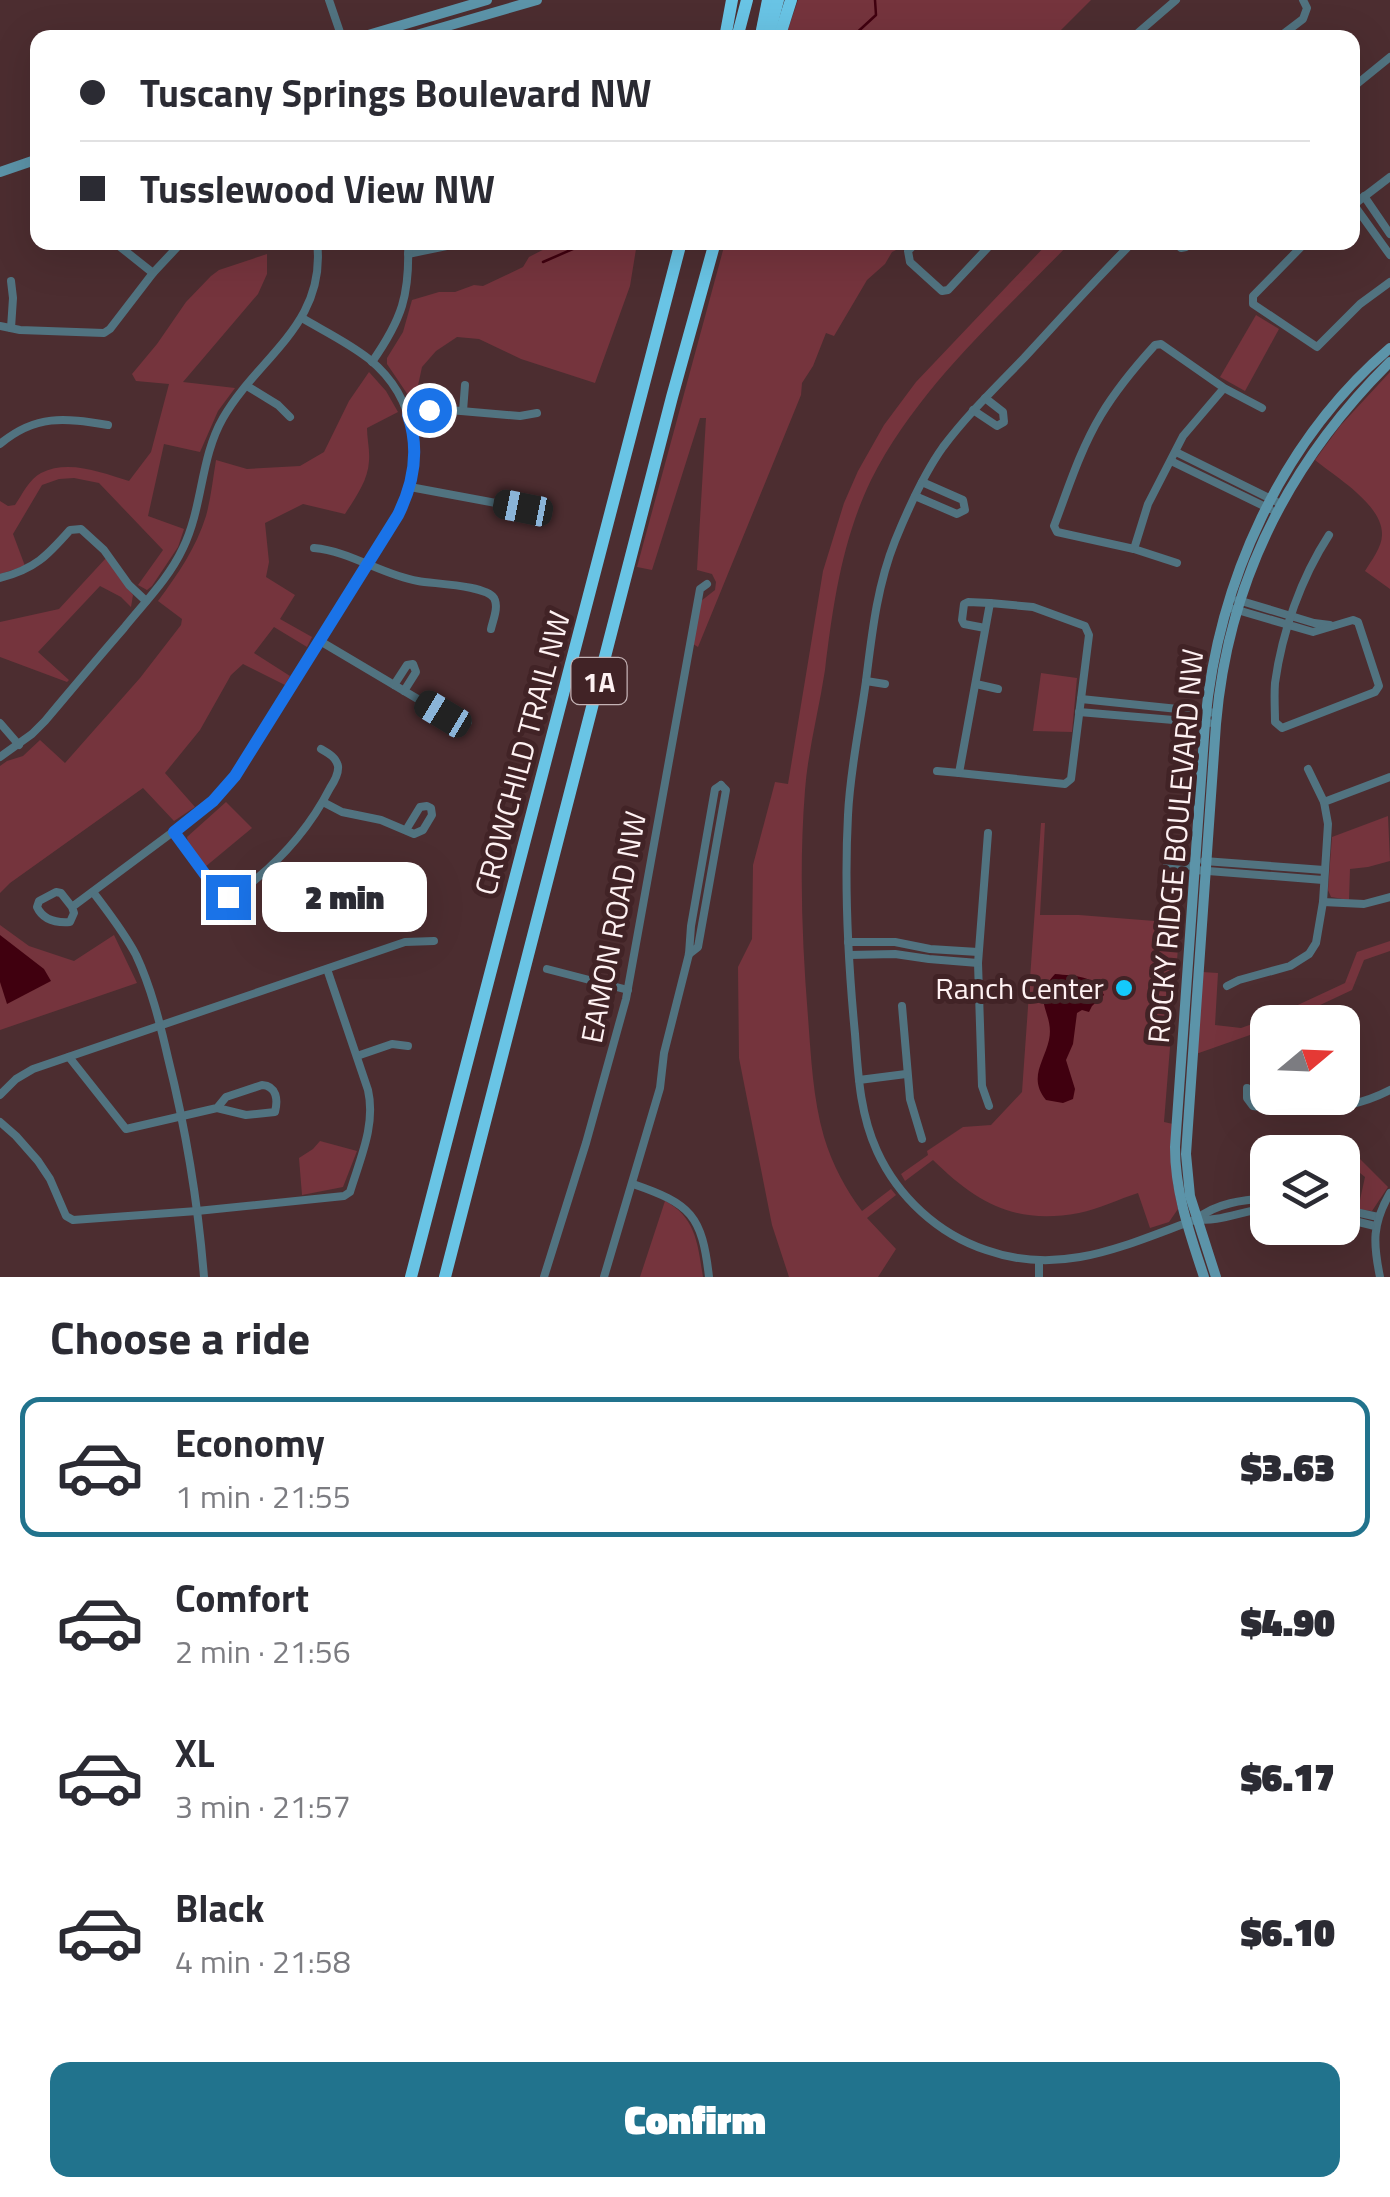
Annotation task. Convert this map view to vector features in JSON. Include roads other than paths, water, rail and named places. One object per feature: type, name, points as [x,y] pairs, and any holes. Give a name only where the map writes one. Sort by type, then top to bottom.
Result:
[{"type":"highway","points":[[727,30],[732,0]]},
{"type":"highway","points":[[739,30],[747,0]]},
{"type":"highway","points":[[765,30],[768,0]]},
{"type":"highway","points":[[767,30],[778,0]]},
{"type":"highway","points":[[782,30],[791,0]]},
{"type":"highway","name":"CROWCHILD TRAIL NW","points":[[411,1277],[678,250]]},
{"type":"highway","name":"CROWCHILD TRAIL NW","points":[[445,1277],[712,250]]},
{"type":"street","points":[[329,0],[339,30]]},
{"type":"street","points":[[385,30],[488,0]]},
{"type":"street","points":[[434,30],[537,0]]},
{"type":"street","points":[[1141,30],[1176,0]]},
{"type":"street","points":[[1289,30],[1303,19],[1307,8],[1303,0]]},
{"type":"street","points":[[1360,81],[1390,57]]},
{"type":"street","points":[[0,172],[30,162]]},
{"type":"street","points":[[1360,200],[1390,176]]},
{"type":"street","points":[[1364,196],[1390,234]]},
{"type":"street","points":[[1360,214],[1390,255]]},
{"type":"street","points":[[124,250],[153,272]]},
{"type":"street","points":[[0,326],[106,332],[174,250]]},
{"type":"street","points":[[0,757],[45,721],[164,579],[181,553],[198,509],[212,442],[223,418],[302,318],[315,285],[317,250]]},
{"type":"street","points":[[372,362],[400,314],[408,250]]},
{"type":"street","points":[[408,254],[427,250]]},
{"type":"street","points":[[909,250],[910,262],[942,291],[948,290],[986,250]]},
{"type":"street","points":[[1124,250],[973,410],[942,450],[915,496],[882,576],[848,811],[848,942],[859,1080],[864,1115],[877,1151],[896,1184],[942,1228],[975,1246],[1005,1256],[1050,1262],[1096,1254],[1192,1221],[1218,1207],[1250,1201]]},
{"type":"street","points":[[1298,250],[1254,296],[1254,304],[1316,347],[1360,304],[1390,282]]},
{"type":"street","points":[[11,280],[11,328]]},
{"type":"street","points":[[72,907],[213,801],[235,776],[398,515],[410,487],[414,438],[396,388],[372,362],[302,318]]},
{"type":"street","points":[[1177,563],[1134,548],[1057,532],[1054,526],[1100,417],[1154,345],[1161,344],[1224,388],[1262,408]]},
{"type":"street","name":"ROCKY RIDGE BOULEVARD NW","points":[[1204,1277],[1192,1221],[1186,1154],[1211,718],[1234,604],[1296,457],[1328,413],[1390,348]]},
{"type":"street","name":"ROCKY RIDGE BOULEVARD NW","points":[[1274,505],[1334,422],[1390,362]]},
{"type":"street","points":[[462,411],[465,385]]},
{"type":"street","points":[[247,386],[290,417]]},
{"type":"street","points":[[1134,548],[1148,504],[1183,436],[1224,388]]},
{"type":"street","points":[[973,410],[996,426],[1004,422],[1003,412],[985,398]]},
{"type":"street","points":[[408,415],[438,409],[538,414]]},
{"type":"street","points":[[0,444],[21,429],[44,420],[70,419],[108,425]]},
{"type":"street","points":[[1173,456],[1274,505]]},
{"type":"street","points":[[915,496],[957,514],[965,510],[963,500],[922,482]]},
{"type":"street","points":[[410,487],[523,508]]},
{"type":"street","points":[[0,578],[35,565],[70,530],[81,529],[146,601]]},
{"type":"street","points":[[1234,604],[1290,621],[1335,626],[1358,622],[1379,686],[1375,692],[1282,728],[1276,722],[1275,686],[1290,621],[1316,554],[1328,535]]},
{"type":"street","points":[[314,548],[402,578],[488,593],[496,605],[491,629]]},
{"type":"street","name":"EAMON ROAD NW","points":[[544,1277],[628,990],[700,590],[707,584]]},
{"type":"street","points":[[960,773],[990,603]]},
{"type":"street","points":[[938,772],[1065,784],[1071,779],[1089,636],[1085,626],[1033,607],[964,604],[964,624],[985,628]]},
{"type":"street","points":[[320,641],[443,714],[468,722]]},
{"type":"street","points":[[394,685],[407,664],[413,664],[416,672],[404,691]]},
{"type":"street","points":[[866,680],[885,684]]},
{"type":"street","points":[[976,684],[998,689]]},
{"type":"street","points":[[1081,699],[1211,718]]},
{"type":"street","points":[[1079,712],[1211,718]]},
{"type":"street","points":[[0,723],[19,744]]},
{"type":"street","points":[[174,832],[218,892],[234,896],[273,866],[323,802],[338,767],[322,749]]},
{"type":"street","points":[[1227,986],[1290,966],[1309,954],[1316,942],[1328,824],[1324,802],[1308,770]]},
{"type":"street","points":[[1324,802],[1390,777]]},
{"type":"street","points":[[604,1277],[660,1088],[664,1053],[689,954],[715,789],[721,784],[726,790],[698,947],[689,954]]},
{"type":"street","points":[[323,802],[342,812],[406,830]]},
{"type":"street","points":[[988,833],[978,957],[982,1086],[989,1106]]},
{"type":"street","points":[[1167,865],[1324,875]]},
{"type":"street","points":[[273,866],[310,899]]},
{"type":"street","points":[[61,892],[72,907],[72,920],[66,923],[47,918],[37,907],[40,901],[61,892]]},
{"type":"street","points":[[93,892],[134,952],[160,1025],[182,1116],[204,1277]]},
{"type":"street","points":[[1322,902],[1364,904],[1390,896]]},
{"type":"street","points":[[0,1095],[27,1072],[405,942],[434,941]]},
{"type":"street","points":[[848,942],[896,942],[930,954]]},
{"type":"street","points":[[895,954],[896,942]]},
{"type":"street","points":[[849,955],[978,957]]},
{"type":"street","points":[[547,968],[628,990]]},
{"type":"street","points":[[0,1122],[38,1161],[66,1216],[73,1220],[344,1196],[350,1192],[371,1118],[368,1090],[326,969]]},
{"type":"street","points":[[902,1006],[906,1074],[922,1139]]},
{"type":"street","points":[[357,1056],[392,1044],[408,1046]]},
{"type":"street","points":[[70,1057],[126,1130],[217,1108],[246,1115],[267,1114],[275,1112],[277,1103],[274,1090],[262,1085],[226,1097],[217,1108]]},
{"type":"street","points":[[859,1080],[906,1074]]},
{"type":"street","points":[[1246,1088],[1250,1103]]},
{"type":"street","points":[[1360,1098],[1388,1094]]},
{"type":"street","points":[[633,1184],[664,1194],[692,1216],[706,1248],[708,1277]]},
{"type":"street","points":[[1380,1277],[1374,1252],[1376,1221],[1390,1193]]},
{"type":"street","points":[[1192,1221],[1250,1211]]},
{"type":"street","points":[[1360,1215],[1376,1221]]},
{"type":"street","points":[[1360,1220],[1376,1221]]},
{"type":"street","name":"ROCKY RIDGE BOULEVARD NW","points":[[1192,1221],[1216,1277]]},
{"type":"street","points":[[1039,1262],[1039,1277]]},
{"type":"street","points":[[1049,1277],[1050,1262]]},
{"type":"waterway","points":[[860,30],[876,15],[875,0]]},
{"type":"waterway","points":[[543,262],[571,250]]},
{"type":"place","name":"Ranch Center","points":[[1124,988]]}]
